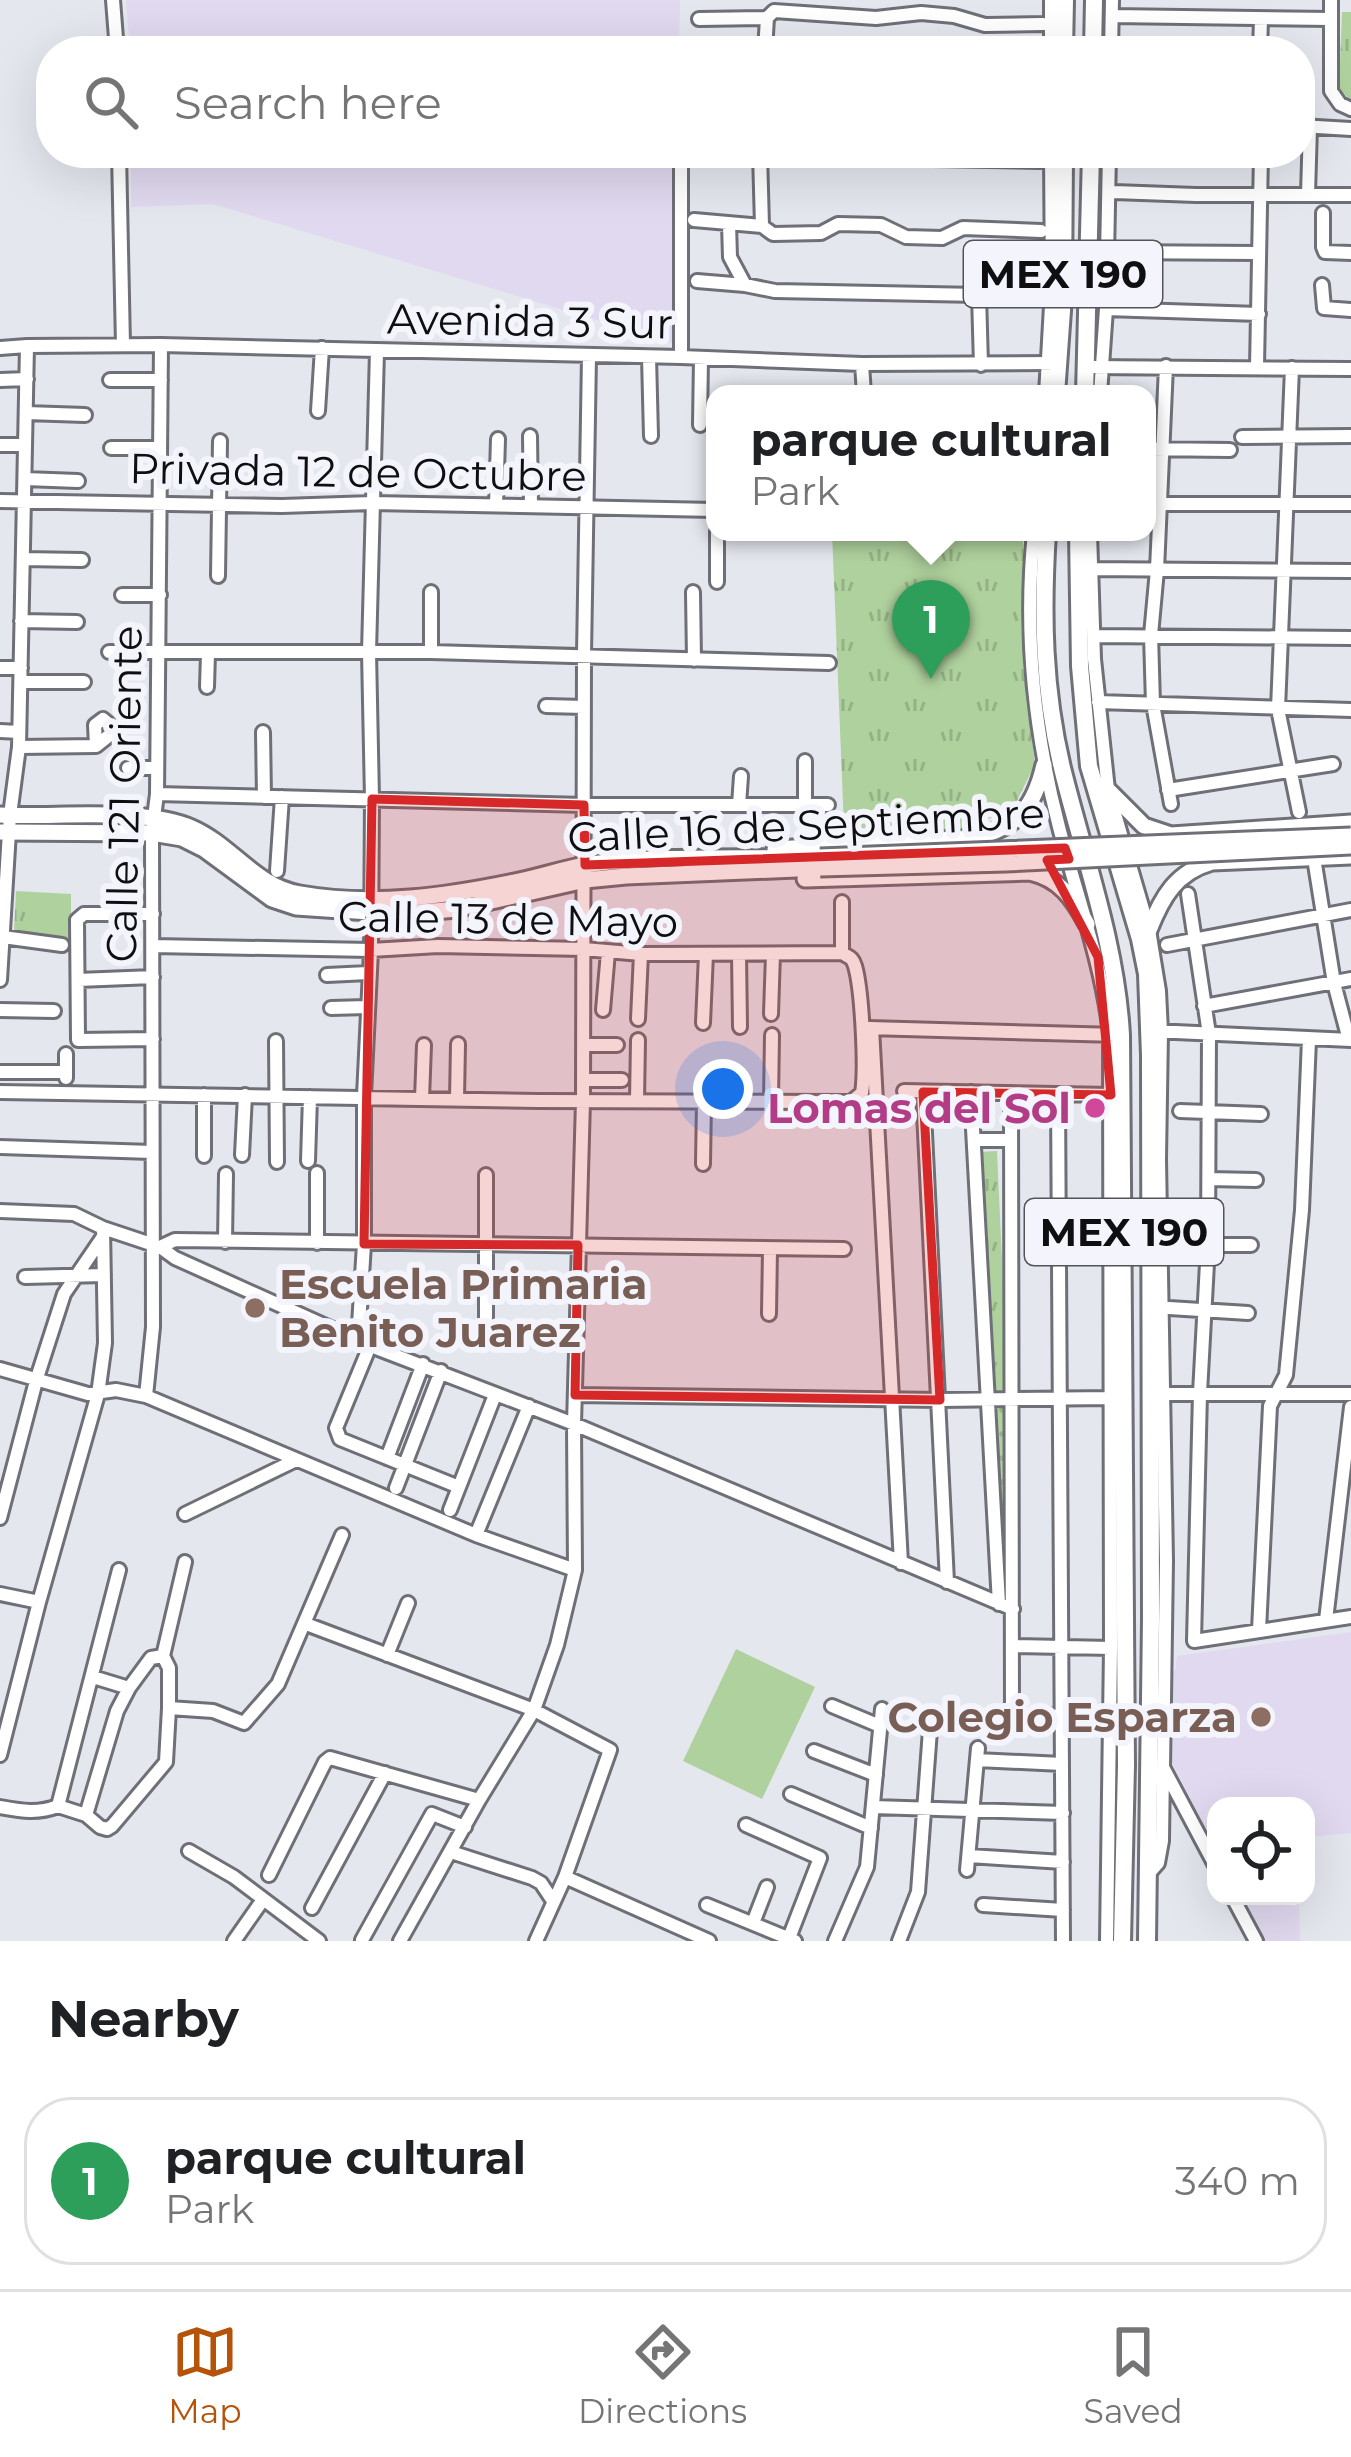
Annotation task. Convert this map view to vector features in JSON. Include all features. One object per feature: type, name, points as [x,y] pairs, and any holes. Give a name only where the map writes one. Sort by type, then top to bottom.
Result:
[{"type":"highway","points":[[1064,36],[1065,0]]},
{"type":"highway","points":[[1093,36],[1094,0]]},
{"type":"highway","name":"MEX 190","points":[[1055,385],[1063,297],[1064,168]]},
{"type":"highway","name":"MEX 190","points":[[1088,385],[1095,366],[1091,168]]},
{"type":"highway","name":"MEX 190","points":[[1046,541],[1042,612],[1056,738],[1092,870],[1119,1003],[1126,1719],[1122,1941]]},
{"type":"highway","name":"MEX 190","points":[[1078,541],[1080,666],[1089,766],[1140,939],[1155,1031],[1154,1868],[1147,1941]]},
{"type":"main road","points":[[728,866],[772,849],[994,833],[1022,815],[1040,785],[1044,765]]},
{"type":"main road","points":[[1108,790],[1144,826],[1171,835],[1351,823]]},
{"type":"main road","name":"Calle 16 de Septiembre","points":[[5,824],[152,825],[204,849],[272,899],[296,907],[370,905],[413,913],[456,909],[585,872],[626,876],[728,866],[1351,836]]},
{"type":"main road","name":"Calle 16 de Septiembre","points":[[820,862],[1006,863],[1351,846]]},
{"type":"main road","points":[[1149,930],[1171,886],[1202,865],[1351,856]]},
{"type":"main road","points":[[728,866],[778,880],[1030,872],[1064,888],[1087,924]]},
{"type":"street","points":[[113,0],[116,36]]},
{"type":"street","points":[[843,16],[844,0]]},
{"type":"street","points":[[1051,0],[1051,36]]},
{"type":"street","points":[[1111,36],[1112,0]]},
{"type":"street","points":[[1288,0],[1288,19]]},
{"type":"street","points":[[1330,0],[1331,91],[1351,109]]},
{"type":"street","points":[[699,19],[770,10],[876,17],[921,13],[985,25],[1042,24]]},
{"type":"street","points":[[1112,16],[1330,19]]},
{"type":"street","points":[[1260,36],[1261,19]]},
{"type":"street","points":[[1315,127],[1351,129]]},
{"type":"street","points":[[119,168],[122,345]]},
{"type":"street","points":[[681,168],[681,357]]},
{"type":"street","points":[[760,168],[762,226]]},
{"type":"street","points":[[1046,168],[1054,363],[1048,385]]},
{"type":"street","points":[[1098,385],[1095,366],[1106,309],[1109,168]]},
{"type":"street","points":[[1257,367],[1261,168]]},
{"type":"street","points":[[1307,168],[1309,194]]},
{"type":"street","points":[[1114,192],[1351,195]]},
{"type":"street","points":[[1323,213],[1325,252],[1351,254]]},
{"type":"street","points":[[694,220],[762,226],[773,234],[821,233],[838,224],[881,225],[906,237],[942,238],[963,228],[1041,231]]},
{"type":"street","points":[[729,224],[730,257],[745,284]]},
{"type":"street","points":[[1108,252],[1259,253]]},
{"type":"street","points":[[697,281],[775,291],[979,295],[1040,290]]},
{"type":"street","points":[[1322,285],[1324,308],[1351,310]]},
{"type":"street","points":[[979,295],[981,365]]},
{"type":"street","points":[[1106,309],[1259,314]]},
{"type":"street","name":"Avenida 3 Sur","points":[[0,348],[160,345],[862,364],[1054,363]]},
{"type":"street","name":"Calle 121 Oriente","points":[[146,1396],[156,1245],[152,825],[157,794],[160,345]]},
{"type":"street","points":[[0,978],[7,796],[19,747],[27,346]]},
{"type":"street","points":[[318,411],[322,348]]},
{"type":"street","points":[[358,1325],[371,950],[369,652],[377,351]]},
{"type":"street","points":[[400,1941],[534,1710],[557,1645],[575,1570],[589,356]]},
{"type":"street","points":[[649,357],[650,436]]},
{"type":"street","points":[[700,425],[701,358]]},
{"type":"street","points":[[862,364],[863,385]]},
{"type":"street","points":[[1095,366],[1351,368]]},
{"type":"street","points":[[1156,486],[1166,366]]},
{"type":"street","points":[[1292,368],[1278,709],[1299,812]]},
{"type":"street","points":[[0,380],[27,379]]},
{"type":"street","points":[[110,380],[161,380]]},
{"type":"street","points":[[26,413],[85,415]]},
{"type":"street","points":[[530,436],[531,506]]},
{"type":"street","points":[[1241,437],[1351,436]]},
{"type":"street","points":[[496,506],[498,439]]},
{"type":"street","points":[[218,576],[220,441]]},
{"type":"street","points":[[0,446],[25,445]]},
{"type":"street","points":[[112,448],[160,448]]},
{"type":"street","points":[[1156,449],[1230,450]]},
{"type":"street","points":[[25,479],[78,481]]},
{"type":"street","name":"Privada 12 de Octubre","points":[[0,501],[706,510]]},
{"type":"street","points":[[1156,504],[1351,504]]},
{"type":"street","points":[[717,541],[717,582]]},
{"type":"street","points":[[1033,541],[1028,613],[1044,765],[1116,1035],[1111,1095],[1112,1648],[1107,1941]]},
{"type":"street","points":[[1090,541],[1098,702],[1108,790],[1149,930],[1159,991],[1155,1031],[1166,1561],[1162,1840],[1154,1868]]},
{"type":"street","points":[[1155,541],[1153,704],[1169,797],[1334,764]]},
{"type":"street","points":[[23,559],[82,560]]},
{"type":"street","points":[[1090,569],[1351,572]]},
{"type":"street","points":[[430,592],[431,652]]},
{"type":"street","points":[[693,592],[694,660]]},
{"type":"street","points":[[122,595],[160,595]]},
{"type":"street","points":[[21,621],[77,622]]},
{"type":"street","points":[[1094,636],[1351,638]]},
{"type":"street","points":[[109,652],[431,652],[829,663]]},
{"type":"street","points":[[207,687],[208,653]]},
{"type":"street","points":[[0,668],[84,682]]},
{"type":"street","points":[[1098,702],[1351,710]]},
{"type":"street","points":[[546,706],[584,707]]},
{"type":"street","points":[[0,731],[19,732]]},
{"type":"street","points":[[262,732],[264,797]]},
{"type":"street","points":[[19,747],[96,746]]},
{"type":"street","points":[[805,761],[805,805]]},
{"type":"street","points":[[128,768],[157,769]]},
{"type":"street","points":[[739,805],[741,776]]},
{"type":"street","points":[[157,794],[584,805],[828,805]]},
{"type":"street","points":[[277,871],[282,797]]},
{"type":"street","points":[[1155,1031],[1350,1040],[1334,983],[1314,858]]},
{"type":"street","points":[[1189,894],[1209,1034],[1208,1245],[1194,1640],[1351,1617]]},
{"type":"street","points":[[842,902],[842,953],[855,967],[867,1028],[901,1563]]},
{"type":"street","points":[[1167,945],[1351,910]]},
{"type":"street","points":[[153,914],[80,916],[77,920],[78,1040],[153,1039]]},
{"type":"street","points":[[3,937],[62,945]]},
{"type":"street","name":"Calle 13 de Mayo","points":[[153,946],[842,953]]},
{"type":"street","points":[[603,1010],[608,952]]},
{"type":"street","points":[[638,1019],[641,954]]},
{"type":"street","points":[[703,1023],[706,954]]},
{"type":"street","points":[[739,954],[740,1027]]},
{"type":"street","points":[[771,1013],[773,954]]},
{"type":"street","points":[[327,975],[368,973]]},
{"type":"street","points":[[78,980],[153,977]]},
{"type":"street","points":[[1204,1006],[1351,979]]},
{"type":"street","points":[[331,1008],[367,1007]]},
{"type":"street","points":[[0,1010],[54,1012]]},
{"type":"street","points":[[867,1028],[1116,1035]]},
{"type":"street","points":[[0,1091],[457,1100],[856,1101],[864,1083],[867,1028]]},
{"type":"street","points":[[771,1101],[772,1035]]},
{"type":"street","points":[[1259,1630],[1270,1406],[1286,1375],[1302,1210],[1309,1039]]},
{"type":"street","points":[[637,1101],[638,1040]]},
{"type":"street","points":[[276,1041],[277,1162]]},
{"type":"street","points":[[457,1100],[458,1044]]},
{"type":"street","points":[[422,1099],[424,1045]]},
{"type":"street","points":[[584,1046],[617,1045]]},
{"type":"street","points":[[66,1054],[66,1092]]},
{"type":"street","points":[[0,1072],[66,1072]]},
{"type":"street","points":[[583,1080],[622,1080]]},
{"type":"street","points":[[904,1091],[1111,1095]]},
{"type":"street","points":[[922,1092],[947,1582]]},
{"type":"street","points":[[971,1092],[988,1400],[1012,1646],[1012,1715]]},
{"type":"street","points":[[1006,1607],[1012,1400],[1011,1093]]},
{"type":"street","points":[[1058,1094],[1064,1941]]},
{"type":"street","points":[[204,1095],[204,1156]]},
{"type":"street","points":[[242,1155],[245,1095]]},
{"type":"street","points":[[310,1097],[317,1243]]},
{"type":"street","points":[[704,1101],[704,1164]]},
{"type":"street","points":[[1180,1111],[1261,1114]]},
{"type":"street","points":[[974,1140],[1011,1140]]},
{"type":"street","points":[[0,1147],[152,1151]]},
{"type":"street","points":[[225,1242],[226,1174]]},
{"type":"street","points":[[486,1174],[486,1318]]},
{"type":"street","points":[[1209,1179],[1256,1180]]},
{"type":"street","points":[[0,1211],[74,1214],[103,1233],[156,1245],[175,1258],[368,1345],[574,1424],[1006,1607]]},
{"type":"street","points":[[0,1755],[98,1394],[106,1342],[103,1233]]},
{"type":"street","points":[[0,1518],[64,1294],[103,1233]]},
{"type":"street","points":[[156,1245],[176,1240],[844,1249]]},
{"type":"street","points":[[1208,1245],[1251,1245]]},
{"type":"street","points":[[769,1314],[770,1249]]},
{"type":"street","points":[[25,1277],[104,1275]]},
{"type":"street","points":[[1169,1308],[1247,1313]]},
{"type":"street","points":[[367,1353],[336,1434],[459,1487]]},
{"type":"street","points":[[387,1458],[424,1364]]},
{"type":"street","points":[[0,1369],[98,1394],[116,1390],[146,1396],[476,1535],[575,1570]]},
{"type":"street","points":[[396,1488],[441,1371]]},
{"type":"street","points":[[1163,1394],[1351,1394]]},
{"type":"street","points":[[575,1395],[1111,1398]]},
{"type":"street","points":[[450,1510],[493,1400]]},
{"type":"street","points":[[476,1535],[530,1406]]},
{"type":"street","points":[[1326,1620],[1351,1407]]},
{"type":"street","points":[[185,1514],[296,1460]]},
{"type":"street","points":[[169,1708],[213,1711],[244,1723],[278,1684],[342,1535]]},
{"type":"street","points":[[1166,1561],[1196,1562]]},
{"type":"street","points":[[0,1807],[32,1813],[58,1806],[86,1815],[107,1829],[161,1770],[166,1762],[169,1708],[169,1668],[163,1656],[185,1562]]},
{"type":"street","points":[[58,1806],[119,1570]]},
{"type":"street","points":[[0,1594],[39,1602]]},
{"type":"street","points":[[387,1655],[408,1603]]},
{"type":"street","points":[[306,1624],[534,1710],[610,1750],[565,1877],[536,1941]]},
{"type":"street","points":[[1012,1646],[1112,1648]]},
{"type":"street","points":[[86,1815],[116,1711],[151,1658],[163,1656]]},
{"type":"street","points":[[92,1677],[129,1688]]},
{"type":"street","points":[[832,1706],[880,1726]]},
{"type":"street","points":[[835,1941],[868,1867],[882,1709]]},
{"type":"street","points":[[994,1714],[1062,1716]]},
{"type":"street","points":[[899,1941],[919,1892],[929,1730]]},
{"type":"street","points":[[814,1750],[876,1775]]},
{"type":"street","points":[[1062,1764],[977,1754],[968,1863],[1063,1862]]},
{"type":"street","points":[[269,1875],[330,1758],[478,1800]]},
{"type":"street","points":[[1163,1768],[1207,1850]]},
{"type":"street","points":[[312,1908],[385,1773]]},
{"type":"street","points":[[791,1794],[871,1828]]},
{"type":"street","points":[[873,1807],[1063,1813]]},
{"type":"street","points":[[362,1940],[432,1814],[465,1827]]},
{"type":"street","points":[[707,1905],[792,1940],[820,1858],[749,1827],[746,1844]]},
{"type":"street","points":[[781,1859],[788,1843]]},
{"type":"street","points":[[189,1850],[233,1877],[301,1936],[319,1941]]},
{"type":"street","points":[[451,1852],[541,1882],[553,1901]]},
{"type":"street","points":[[565,1877],[709,1941]]},
{"type":"street","points":[[753,1923],[767,1887]]},
{"type":"street","points":[[234,1941],[262,1901]]},
{"type":"street","points":[[983,1905],[1063,1910]]},
{"type":"street","points":[[1237,1905],[1256,1941]]},
{"type":"highlighted area","points":[[372,799],[584,805],[585,865],[1065,848],[1069,859],[1047,860],[1098,957],[1111,1095],[923,1092],[940,1400],[575,1395],[578,1245],[364,1244]]},
{"type":"shaded area","points":[[126,0],[680,0],[679,36],[129,36]]},
{"type":"shaded area","points":[[131,168],[678,168],[676,344],[213,204],[131,207]]},
{"type":"shaded area","name":"Colegio Esparza","points":[[1351,1632],[1351,1833],[1315,1836],[1315,1797],[1207,1797],[1207,1831],[1172,1762],[1170,1673],[1175,1671],[1177,1656]]},
{"type":"shaded area","points":[[1245,1905],[1299,1905],[1300,1941],[1264,1941]]},
{"type":"green space","points":[[1342,12],[1351,12],[1351,101],[1339,89]]},
{"type":"green space","points":[[832,541],[1023,541],[1023,664],[1035,764],[1013,809],[957,831],[844,828]]},
{"type":"green space","points":[[16,891],[71,894],[71,939],[14,933]]},
{"type":"green space","points":[[997,1151],[1008,1390],[993,1391],[979,1152]]},
{"type":"green space","points":[[992,1408],[1005,1408],[1008,1603],[1002,1601]]},
{"type":"green space","points":[[736,1649],[815,1687],[762,1799],[683,1761]]},
{"type":"place","name":"parque cultural","points":[[931,679]]},
{"type":"place","name":"Lomas del Sol","points":[[1095,1108]]},
{"type":"place","name":"Escuela Primaria Benito Juarez","points":[[255,1308]]},
{"type":"place","name":"Colegio Esparza","points":[[1261,1717]]}]
